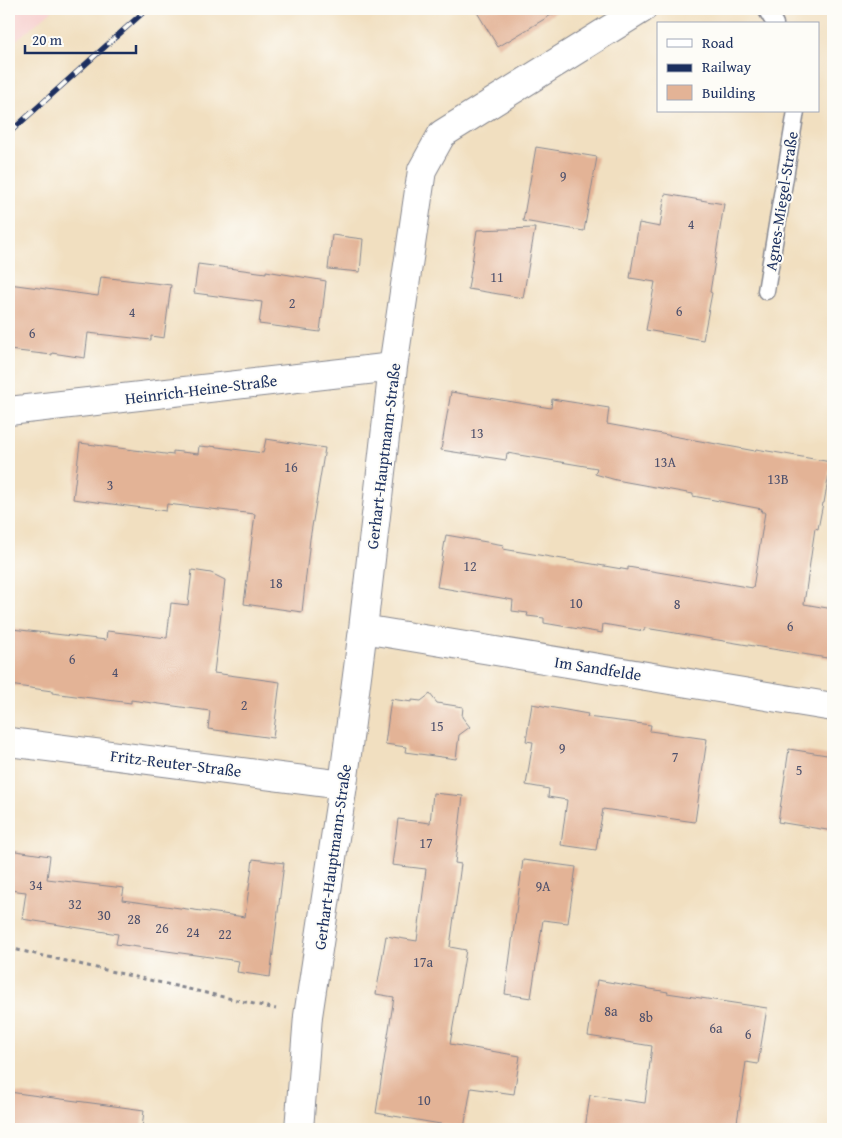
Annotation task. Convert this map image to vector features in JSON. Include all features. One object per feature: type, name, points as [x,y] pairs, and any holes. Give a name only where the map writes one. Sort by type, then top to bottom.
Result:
[{"type":"street","name":"Gerhart-Hauptmann-Straße","points":[[299,1129],[308,1016],[343,785],[393,367],[422,170],[442,134],[642,9]]},
{"type":"street","name":"Heinrich-Heine-Straße","points":[[9,411],[393,367]]},
{"type":"street","name":"Im Sandfelde","points":[[363,629],[833,707]]},
{"type":"street","name":"Fritz-Reuter-Straße","points":[[9,742],[343,785]]},
{"type":"lane","points":[[766,9],[774,22]]},
{"type":"lane","name":"Agnes-Miegel-Straße","points":[[766,291],[796,112]]},
{"type":"path","points":[[9,948],[308,1016]]},
{"type":"shaded area","points":[[9,9],[54,9],[9,46]]},
{"type":"building","points":[[475,9],[561,9],[498,47]]},
{"type":"building","points":[[536,147],[597,157],[584,231],[523,221]]},
{"type":"building","points":[[665,194],[724,204],[710,292],[712,293],[703,340],[646,330],[655,282],[630,278],[639,223],[660,227]]},
{"type":"building","points":[[535,228],[523,298],[468,289],[477,230]]},
{"type":"building","points":[[332,235],[363,239],[360,272],[328,269]]},
{"type":"building","points":[[198,264],[266,273],[266,271],[326,281],[320,332],[259,324],[262,302],[194,293]]},
{"type":"building","points":[[101,277],[171,285],[164,338],[151,336],[151,340],[88,333],[85,358],[52,353],[52,355],[9,350],[9,284],[98,296]]},
{"type":"building","points":[[451,392],[551,408],[552,399],[609,408],[607,424],[755,451],[756,449],[831,462],[818,529],[815,528],[804,604],[833,609],[833,659],[645,628],[644,631],[603,624],[602,633],[544,623],[544,618],[527,616],[528,613],[512,611],[513,600],[437,587],[446,535],[504,545],[503,549],[753,588],[765,512],[761,512],[762,509],[693,496],[693,494],[616,480],[595,474],[597,468],[507,453],[506,460],[441,450]]},
{"type":"building","points":[[266,439],[325,448],[310,539],[302,612],[244,604],[255,514],[167,504],[166,511],[73,499],[80,443],[173,455],[173,451],[198,454],[199,446],[263,453]]},
{"type":"building","points":[[192,570],[211,573],[225,580],[214,673],[280,682],[273,738],[208,729],[210,711],[131,700],[131,703],[52,693],[52,691],[9,685],[12,629],[106,640],[107,631],[167,638],[171,603],[188,605]]},
{"type":"building","points":[[430,694],[437,703],[463,707],[462,717],[470,727],[459,735],[456,759],[405,752],[406,747],[385,744],[391,699],[412,702],[412,700],[421,701]]},
{"type":"building","points":[[532,704],[588,714],[587,717],[651,725],[650,731],[707,739],[695,822],[603,809],[596,850],[561,845],[567,800],[548,797],[549,789],[526,785],[533,742],[526,741]]},
{"type":"building","points":[[789,749],[833,756],[833,831],[778,822]]},
{"type":"building","points":[[433,793],[463,796],[455,863],[461,864],[450,947],[466,950],[450,1044],[520,1056],[514,1094],[471,1088],[464,1128],[376,1113],[394,997],[376,994],[386,936],[417,941],[426,869],[392,865],[398,819],[430,823]]},
{"type":"building","points":[[9,850],[50,856],[47,879],[124,888],[122,900],[245,917],[253,859],[284,863],[270,977],[237,972],[239,961],[116,944],[118,934],[22,919],[26,892],[9,890]]},
{"type":"building","points":[[523,860],[576,867],[568,923],[543,920],[531,998],[505,994]]},
{"type":"building","points":[[597,980],[767,1008],[758,1064],[746,1062],[736,1129],[585,1129],[590,1095],[645,1103],[652,1046],[588,1036]]},
{"type":"building","points":[[9,1092],[144,1110],[142,1129],[9,1129]]},
{"type":"railway","points":[[9,133],[147,9]]}]
